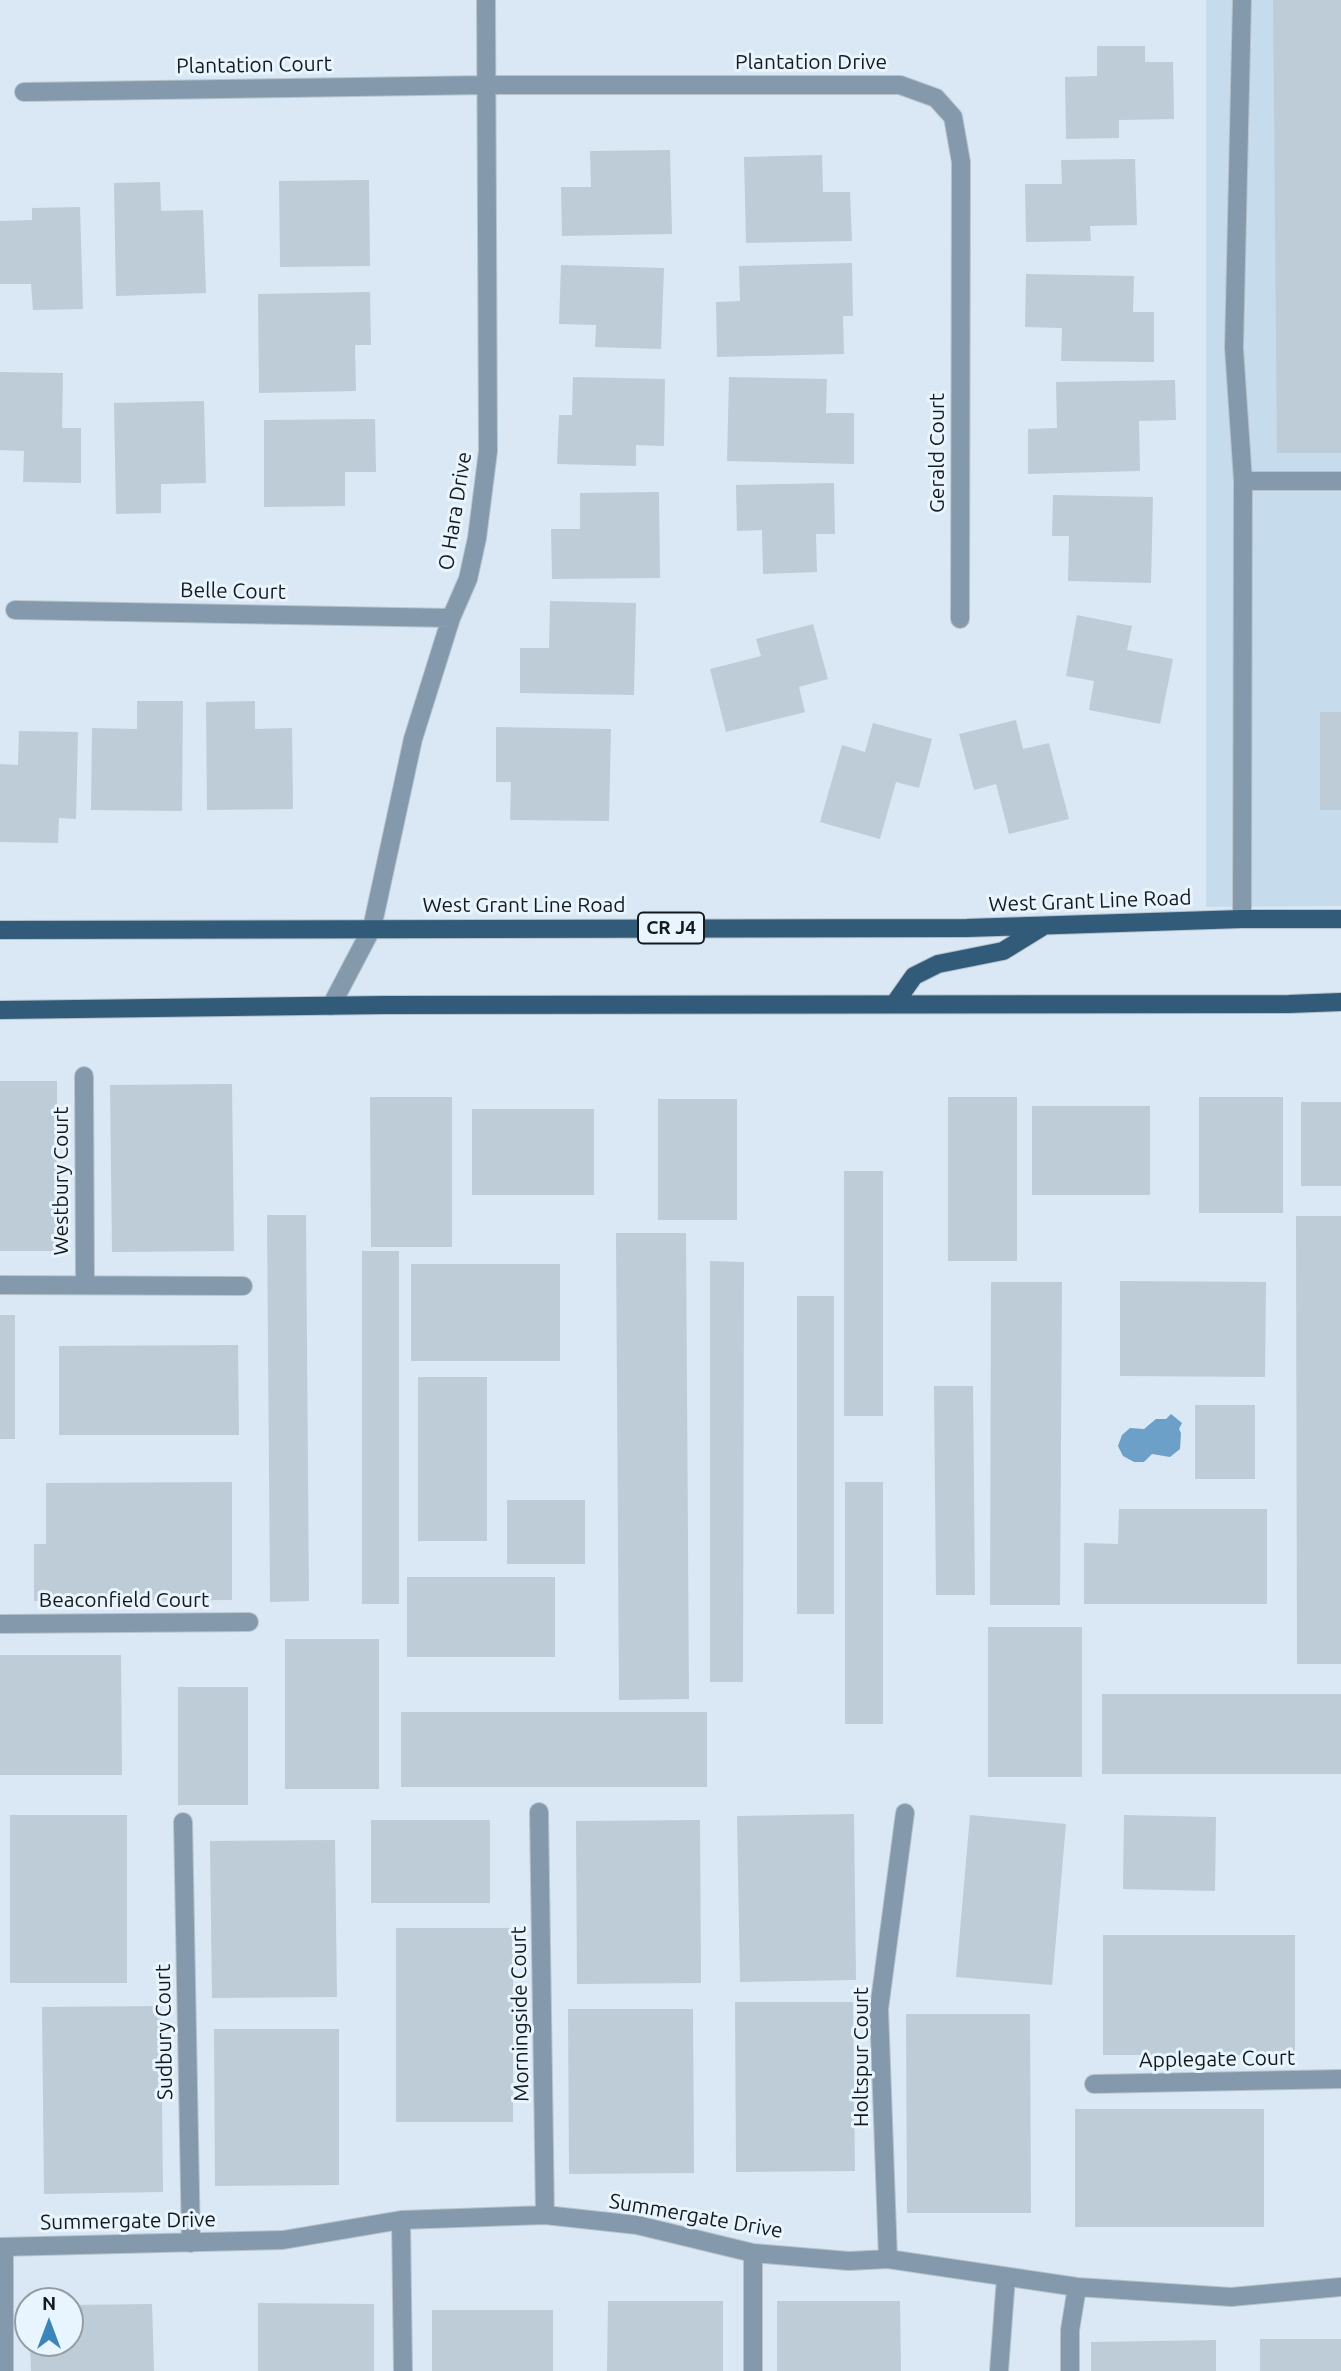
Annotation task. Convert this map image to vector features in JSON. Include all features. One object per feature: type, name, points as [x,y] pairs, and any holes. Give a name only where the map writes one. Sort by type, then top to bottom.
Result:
[{"type":"main road","name":"West Grant Line Road","points":[[0,930],[1042,927],[1242,919],[1341,919]]},
{"type":"main road","points":[[895,1003],[914,976],[938,964],[1003,951],[1042,927]]},
{"type":"main road","points":[[0,1010],[1341,1002]]},
{"type":"street","name":"O Hara Drive","points":[[331,1006],[372,928],[413,739],[451,618],[468,579],[475,548],[488,451],[486,0]]},
{"type":"street","points":[[1242,0],[1234,348],[1243,481],[1242,919]]},
{"type":"street","name":"Plantation Court","points":[[24,92],[486,85]]},
{"type":"street","name":"Plantation Drive","points":[[486,85],[900,85],[936,98],[953,117],[961,162],[960,288]]},
{"type":"street","name":"Gerald Court","points":[[960,288],[960,619]]},
{"type":"street","points":[[1243,481],[1341,481]]},
{"type":"street","name":"Belle Court","points":[[15,610],[451,618]]},
{"type":"street","name":"Westbury Court","points":[[83,1076],[85,1284]]},
{"type":"street","name":"Westbury Court","points":[[0,1285],[243,1286]]},
{"type":"street","name":"Beaconfield Court","points":[[0,1624],[249,1622]]},
{"type":"street","name":"Morningside Court","points":[[539,1812],[545,2215]]},
{"type":"street","name":"Holtspur Court","points":[[888,2259],[879,2009],[905,1813]]},
{"type":"street","name":"Sudbury Court","points":[[183,1822],[191,2243]]},
{"type":"street","name":"Applegate Court","points":[[1094,2084],[1341,2079]]},
{"type":"street","name":"Summergate Drive","points":[[2,2247],[283,2240],[401,2220],[545,2215],[637,2225],[753,2253],[849,2261],[888,2259],[1077,2287],[1231,2297],[1341,2287]]},
{"type":"street","points":[[401,2220],[403,2371]]},
{"type":"street","points":[[2,2247],[4,2371]]},
{"type":"street","points":[[753,2253],[753,2371]]},
{"type":"street","points":[[999,2371],[1006,2277]]},
{"type":"street","points":[[1070,2371],[1070,2330],[1077,2287]]},
{"type":"shaded area","points":[[1206,0],[1341,0],[1341,906],[1206,907]]},
{"type":"water","points":[[1171,1414],[1182,1423],[1179,1429],[1180,1449],[1170,1457],[1152,1454],[1144,1462],[1134,1462],[1123,1456],[1118,1446],[1122,1435],[1130,1428],[1144,1429],[1156,1419],[1166,1419]]},
{"type":"building","points":[[1273,0],[1341,0],[1341,453],[1277,453]]},
{"type":"building","points":[[1097,46],[1145,46],[1145,62],[1173,62],[1174,119],[1119,120],[1119,138],[1066,139],[1065,77],[1097,76]]},
{"type":"building","points":[[670,150],[672,234],[562,236],[561,187],[591,187],[590,151]]},
{"type":"building","points":[[822,155],[823,192],[850,192],[852,241],[746,243],[744,157]]},
{"type":"building","points":[[1135,159],[1137,225],[1090,226],[1091,241],[1026,242],[1025,184],[1062,184],[1061,160]]},
{"type":"building","points":[[369,180],[370,266],[280,267],[279,181]]},
{"type":"building","points":[[160,182],[161,211],[203,210],[206,293],[116,296],[114,183]]},
{"type":"building","points":[[80,207],[83,309],[33,310],[31,284],[0,284],[0,221],[32,220],[32,208]]},
{"type":"building","points":[[852,263],[853,316],[843,316],[844,354],[717,357],[716,302],[740,301],[739,266]]},
{"type":"building","points":[[561,265],[664,268],[661,349],[595,347],[596,325],[559,324]]},
{"type":"building","points":[[1026,274],[1134,276],[1133,312],[1154,312],[1154,362],[1061,361],[1062,328],[1025,327]]},
{"type":"building","points":[[370,292],[371,345],[355,345],[356,391],[259,393],[258,294]]},
{"type":"building","points":[[0,372],[63,373],[62,428],[81,428],[81,483],[23,482],[24,451],[0,450]]},
{"type":"building","points":[[573,377],[665,379],[664,446],[636,445],[636,466],[557,464],[559,415],[572,415]]},
{"type":"building","points":[[729,377],[827,379],[826,413],[854,413],[854,464],[727,461]]},
{"type":"building","points":[[1175,380],[1176,420],[1139,421],[1140,471],[1028,474],[1028,429],[1057,428],[1056,382]]},
{"type":"building","points":[[204,401],[206,483],[161,484],[161,513],[116,514],[114,403]]},
{"type":"building","points":[[375,419],[376,472],[345,472],[345,506],[264,507],[264,420]]},
{"type":"building","points":[[834,483],[835,534],[816,534],[817,572],[763,574],[762,530],[737,531],[736,485]]},
{"type":"building","points":[[659,492],[660,578],[552,579],[551,529],[580,529],[580,493]]},
{"type":"building","points":[[1053,495],[1153,497],[1151,583],[1068,581],[1069,536],[1052,536]]},
{"type":"building","points":[[550,601],[636,603],[634,695],[520,693],[520,648],[549,648]]},
{"type":"building","points":[[1077,615],[1132,626],[1127,650],[1173,659],[1160,724],[1089,710],[1094,681],[1066,676]]},
{"type":"building","points":[[813,624],[828,679],[799,687],[805,712],[726,732],[710,669],[761,656],[756,639]]},
{"type":"building","points":[[137,701],[183,701],[182,811],[91,810],[92,728],[137,729]]},
{"type":"building","points":[[255,701],[255,729],[292,728],[293,809],[207,810],[206,702]]},
{"type":"building","points":[[1320,712],[1341,712],[1341,810],[1320,810]]},
{"type":"building","points":[[1016,720],[1023,749],[1049,743],[1069,819],[1009,834],[996,784],[974,790],[959,734]]},
{"type":"building","points":[[873,723],[932,739],[919,788],[896,782],[880,839],[820,822],[842,745],[865,752]]},
{"type":"building","points":[[496,727],[611,729],[609,821],[510,820],[511,782],[496,782]]},
{"type":"building","points":[[19,731],[78,732],[76,819],[59,818],[58,843],[0,842],[0,764],[18,765]]},
{"type":"building","points":[[0,1081],[57,1081],[57,1251],[0,1251]]},
{"type":"building","points":[[232,1084],[234,1251],[112,1252],[110,1085]]},
{"type":"building","points":[[370,1097],[452,1097],[452,1247],[371,1247]]},
{"type":"building","points":[[948,1097],[1017,1097],[1017,1261],[948,1261]]},
{"type":"building","points":[[1199,1097],[1283,1097],[1283,1213],[1199,1213]]},
{"type":"building","points":[[658,1099],[737,1099],[737,1220],[658,1220]]},
{"type":"building","points":[[1301,1102],[1341,1102],[1341,1186],[1301,1186]]},
{"type":"building","points":[[1032,1106],[1150,1106],[1150,1195],[1032,1195]]},
{"type":"building","points":[[472,1109],[594,1109],[594,1195],[472,1195]]},
{"type":"building","points":[[844,1171],[883,1171],[883,1416],[844,1416]]},
{"type":"building","points":[[267,1215],[306,1215],[309,1601],[270,1602]]},
{"type":"building","points":[[1296,1216],[1341,1216],[1341,1664],[1297,1664]]},
{"type":"building","points":[[616,1233],[686,1233],[689,1699],[619,1700]]},
{"type":"building","points":[[362,1251],[399,1251],[399,1604],[362,1604]]},
{"type":"building","points":[[710,1261],[744,1262],[743,1682],[710,1682]]},
{"type":"building","points":[[411,1264],[560,1264],[560,1361],[411,1361]]},
{"type":"building","points":[[1120,1281],[1266,1282],[1265,1377],[1120,1376]]},
{"type":"building","points":[[991,1282],[1062,1282],[1060,1605],[990,1605]]},
{"type":"building","points":[[797,1296],[834,1296],[834,1614],[797,1614]]},
{"type":"building","points":[[0,1315],[15,1315],[15,1439],[0,1439]]},
{"type":"building","points":[[238,1345],[239,1435],[59,1435],[59,1346]]},
{"type":"building","points":[[418,1377],[487,1377],[487,1541],[418,1541]]},
{"type":"building","points":[[934,1386],[973,1386],[975,1595],[936,1595]]},
{"type":"building","points":[[1195,1405],[1255,1405],[1255,1479],[1195,1479]]},
{"type":"building","points":[[232,1482],[232,1600],[34,1601],[34,1544],[46,1544],[46,1483]]},
{"type":"building","points":[[845,1482],[883,1482],[883,1724],[845,1724]]},
{"type":"building","points":[[507,1500],[585,1500],[585,1564],[507,1564]]},
{"type":"building","points":[[1119,1509],[1267,1509],[1267,1604],[1084,1604],[1084,1543],[1118,1544]]},
{"type":"building","points":[[407,1577],[555,1577],[555,1657],[407,1657]]},
{"type":"building","points":[[988,1627],[1082,1627],[1082,1777],[988,1777]]},
{"type":"building","points":[[285,1639],[379,1639],[379,1789],[285,1789]]},
{"type":"building","points":[[0,1655],[121,1655],[122,1775],[0,1775]]},
{"type":"building","points":[[178,1687],[248,1687],[248,1805],[178,1805]]},
{"type":"building","points":[[1102,1694],[1341,1694],[1341,1774],[1102,1774]]},
{"type":"building","points":[[401,1712],[707,1712],[707,1787],[401,1787]]},
{"type":"building","points":[[854,1814],[856,1980],[740,1982],[737,1816]]},
{"type":"building","points":[[10,1815],[127,1815],[127,1983],[10,1983]]},
{"type":"building","points":[[970,1815],[1066,1824],[1052,1985],[956,1977]]},
{"type":"building","points":[[1124,1815],[1216,1817],[1215,1891],[1123,1889]]},
{"type":"building","points":[[371,1820],[490,1820],[490,1903],[371,1903]]},
{"type":"building","points":[[700,1820],[701,1983],[577,1984],[576,1821]]},
{"type":"building","points":[[335,1840],[337,1997],[212,1998],[210,1841]]},
{"type":"building","points":[[396,1928],[513,1928],[513,2122],[396,2122]]},
{"type":"building","points":[[1103,1935],[1295,1935],[1295,2055],[1103,2055]]},
{"type":"building","points":[[735,2002],[853,2002],[855,2171],[736,2172]]},
{"type":"building","points":[[161,2006],[163,2192],[44,2194],[42,2007]]},
{"type":"building","points":[[568,2009],[693,2009],[694,2173],[569,2174]]},
{"type":"building","points":[[906,2014],[1030,2014],[1031,2213],[907,2213]]},
{"type":"building","points":[[214,2029],[339,2029],[339,2185],[215,2186]]},
{"type":"building","points":[[1075,2109],[1264,2109],[1264,2227],[1075,2227]]},
{"type":"building","points":[[608,2301],[723,2301],[723,2371],[607,2371]]},
{"type":"building","points":[[777,2301],[900,2301],[901,2371],[777,2371]]},
{"type":"building","points":[[258,2303],[374,2304],[374,2371],[258,2371]]},
{"type":"building","points":[[152,2304],[154,2371],[31,2371],[30,2357],[84,2357],[84,2305]]},
{"type":"building","points":[[432,2310],[553,2310],[553,2371],[432,2371]]},
{"type":"building","points":[[1260,2339],[1341,2339],[1341,2371],[1260,2371]]},
{"type":"building","points":[[1216,2340],[1216,2371],[1091,2371],[1091,2342]]}]
